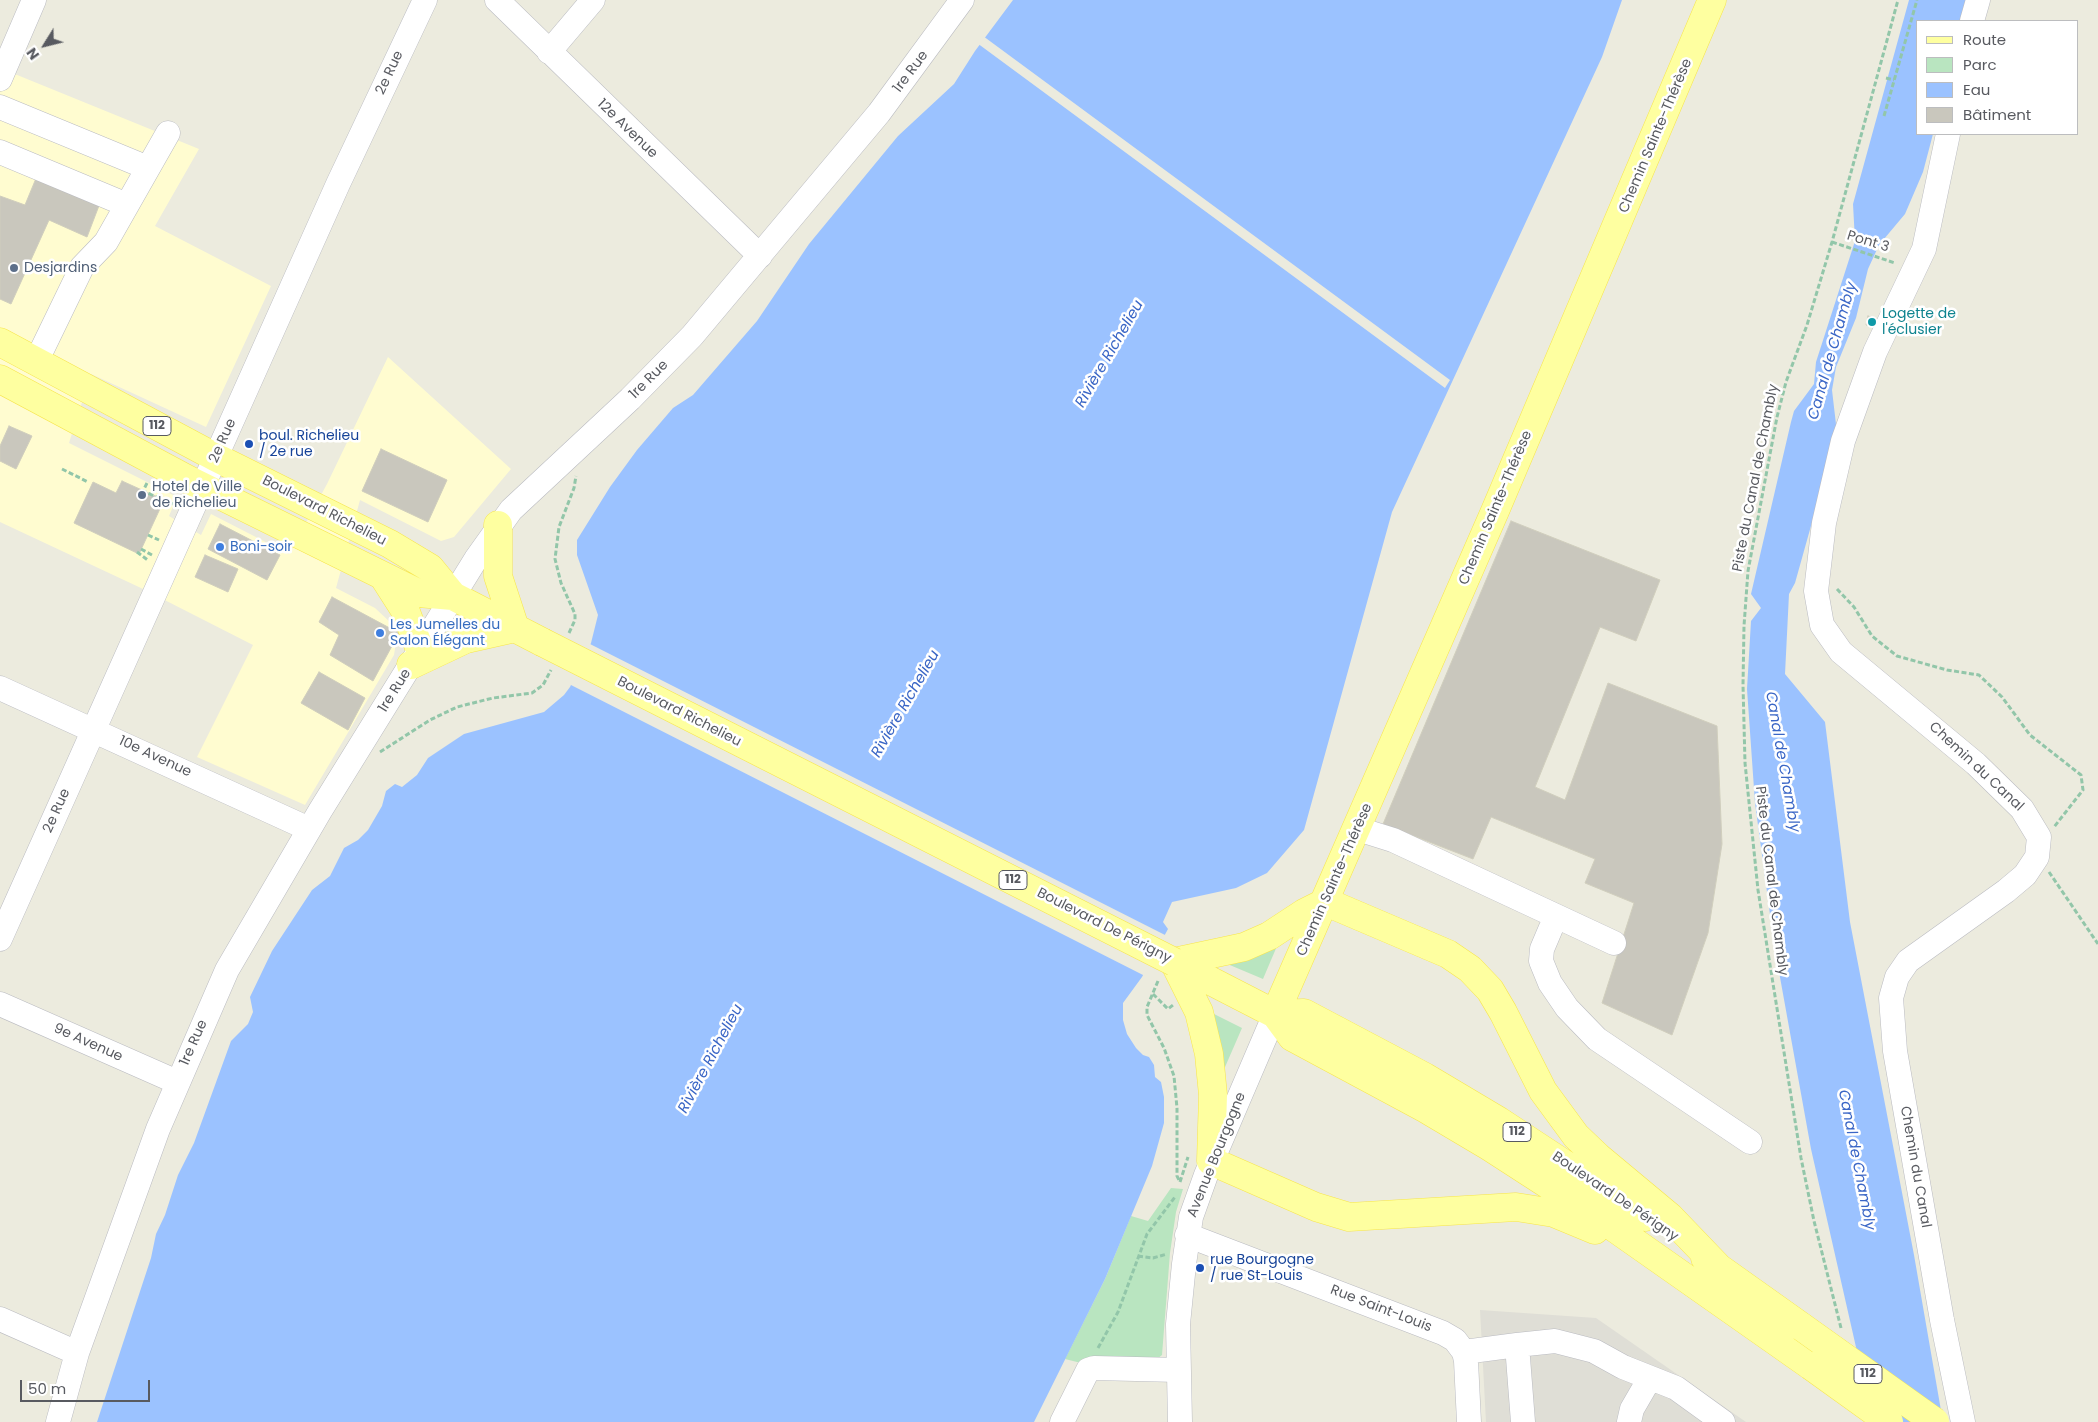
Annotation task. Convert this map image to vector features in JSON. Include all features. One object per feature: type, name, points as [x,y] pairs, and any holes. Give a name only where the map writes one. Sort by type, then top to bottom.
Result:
[{"type":"main road","name":"Chemin Sainte-Thérèse","points":[[1275,1014],[1358,829],[1712,0]]},
{"type":"main road","name":"Boulevard Richelieu","points":[[0,342],[216,457],[377,537],[430,568],[453,596],[852,798]]},
{"type":"main road","name":"Boulevard Richelieu","points":[[0,379],[202,486],[421,595],[453,596]]},
{"type":"main road","points":[[383,575],[406,612],[416,658],[466,639],[515,628],[499,584],[497,561],[498,525]]},
{"type":"main road","name":"Boulevard De Périgny","points":[[852,798],[1167,970],[1275,1014],[1304,1013],[1425,1077],[1546,1151],[1719,1268],[1934,1422]]},
{"type":"main road","points":[[1652,1255],[1566,1217],[1528,1207],[1360,1217],[1339,1215],[1200,1158],[1214,1095],[1209,1054],[1199,1012],[1167,970],[1250,944],[1326,902],[1433,946],[1470,969],[1484,983],[1498,1002],[1543,1091],[1568,1126],[1598,1157],[1670,1217],[1719,1268]]},
{"type":"main road","name":"Boulevard De Périgny","points":[[1275,1014],[1292,1036],[1426,1109],[1490,1147],[1606,1222],[1888,1422]]},
{"type":"street","points":[[0,79],[34,0]]},
{"type":"street","name":"2e Rue","points":[[0,939],[342,175],[425,0]]},
{"type":"street","name":"12e Avenue","points":[[496,0],[760,256]]},
{"type":"street","points":[[549,52],[593,0]]},
{"type":"street","name":"1re Rue","points":[[58,1422],[76,1353],[158,1129],[177,1082],[231,963],[309,829],[498,525],[522,499],[655,375],[692,336],[902,84],[962,0]]},
{"type":"street","points":[[1972,20],[1978,0]]},
{"type":"street","points":[[0,106],[148,168]]},
{"type":"street","points":[[36,362],[82,267],[106,242],[168,133]]},
{"type":"street","name":"Chemin du Canal","points":[[1948,135],[1924,249],[1872,360],[1843,441],[1826,514],[1817,584],[1819,615],[1822,625],[1833,643],[1849,660],[1976,764],[2022,809],[2039,837],[2037,857],[2025,875],[2006,891],[1908,961],[1896,977],[1891,998],[1895,1051],[1944,1328],[1963,1422]]},
{"type":"street","points":[[0,152],[127,205]]},
{"type":"street","name":"10e Avenue","points":[[0,688],[94,729],[309,829]]},
{"type":"street","points":[[1358,829],[1393,840],[1614,943]]},
{"type":"street","points":[[1556,916],[1542,949],[1541,961],[1550,983],[1567,1008],[1597,1039],[1750,1142]]},
{"type":"street","name":"9e Avenue","points":[[0,1004],[177,1082]]},
{"type":"street","name":"Avenue Bourgogne","points":[[1180,1422],[1178,1324],[1187,1235],[1195,1203],[1200,1158],[1275,1014]]},
{"type":"street","name":"Rue Saint-Louis","points":[[1187,1235],[1442,1333],[1462,1349]]},
{"type":"street","points":[[0,1319],[76,1353]]},
{"type":"street","points":[[1469,1422],[1462,1349],[1542,1341],[1572,1345],[1594,1351],[1650,1378],[1676,1388],[1724,1422]]},
{"type":"street","points":[[1517,1345],[1523,1422]]},
{"type":"street","points":[[1062,1422],[1088,1370],[1094,1368],[1178,1370]]},
{"type":"street","points":[[1629,1422],[1632,1409],[1650,1378]]},
{"type":"path","name":"Piste du Canal de Chambly","points":[[1827,1270],[1801,1158],[1768,956],[1749,811],[1743,685],[1748,571],[1775,426],[1786,382],[1807,325],[1832,242],[1898,0]]},
{"type":"path","points":[[1884,116],[1917,0]]},
{"type":"path","points":[[1886,78],[1894,80]]},
{"type":"path","name":"Pont 3","points":[[1832,242],[1892,262]]},
{"type":"path","points":[[62,469],[88,482]]},
{"type":"path","points":[[146,485],[143,491],[178,507]]},
{"type":"path","points":[[148,534],[162,541]]},
{"type":"path","points":[[141,549],[146,552]]},
{"type":"path","points":[[137,552],[143,555]]},
{"type":"path","points":[[1817,584],[1836,588],[1854,607],[1872,636],[1897,656],[1947,670],[1979,675],[2002,697],[2030,735],[2081,775],[2083,790],[2054,826],[2039,837]]},
{"type":"path","points":[[2046,868],[2098,944]]},
{"type":"path","points":[[1167,970],[1147,1007],[1148,1015],[1169,1060],[1175,1086],[1177,1176],[1180,1182]]},
{"type":"path","points":[[1153,994],[1167,1007]]},
{"type":"path","name":"Avenue Bourgogne","points":[[1178,1188],[1180,1182],[1200,1158]]},
{"type":"path","name":"Avenue Bourgogne","points":[[1094,1353],[1118,1312],[1149,1230],[1168,1209],[1177,1193]]},
{"type":"path","points":[[1138,1256],[1153,1258],[1170,1253]]},
{"type":"shaded area","points":[[0,68],[199,149],[155,226],[271,286],[206,427],[91,374],[69,443],[177,497],[169,516],[201,535],[211,514],[289,554],[327,484],[388,357],[511,469],[454,537],[441,541],[360,500],[336,588],[375,608],[391,623],[397,636],[394,655],[305,805],[197,757],[253,645],[141,588],[0,522]]},
{"type":"shaded area","points":[[1480,1310],[1596,1318],[1746,1422],[1486,1422]]},
{"type":"green space","points":[[1280,939],[1263,979],[1225,963]]},
{"type":"green space","points":[[1214,1014],[1242,1028],[1222,1074]]},
{"type":"green space","points":[[1171,1188],[1183,1189],[1176,1212],[1170,1253],[1162,1355],[1157,1359],[1081,1363],[1065,1359],[1105,1279],[1131,1216],[1148,1221]]},
{"type":"water","name":"Rivière Richelieu","points":[[1013,0],[1622,0],[1602,57],[1392,512],[1304,830],[1267,873],[1236,888],[1172,902],[1163,922],[1168,929],[1142,977],[1123,1003],[1123,1020],[1127,1034],[1136,1048],[1143,1055],[1149,1057],[1154,1065],[1155,1077],[1161,1082],[1164,1097],[1164,1123],[1152,1166],[1105,1279],[1034,1422],[97,1422],[151,1258],[156,1234],[165,1215],[178,1175],[194,1143],[231,1041],[248,1024],[253,1012],[250,997],[272,951],[312,890],[330,876],[344,848],[358,840],[368,830],[382,806],[386,791],[395,784],[402,787],[417,775],[428,758],[464,734],[544,712],[564,695],[570,687],[591,643],[598,615],[577,555],[577,540],[610,487],[637,450],[673,408],[693,395],[757,321],[809,244],[898,136],[954,84],[975,51]]},
{"type":"water","name":"Canal de Chambly","points":[[1909,0],[1969,0],[1964,20],[1916,20],[1916,135],[1933,135],[1923,172],[1905,214],[1879,245],[1868,269],[1856,318],[1836,367],[1832,390],[1837,433],[1795,583],[1789,594],[1785,674],[1825,722],[1850,922],[1914,1255],[1943,1422],[1873,1422],[1811,1149],[1774,944],[1755,803],[1747,689],[1751,621],[1761,608],[1751,594],[1794,411],[1814,384],[1816,362],[1855,241],[1853,204]]},
{"type":"pier","points":[[983,36],[1450,380],[1445,388],[977,43]]},
{"type":"pier","points":[[588,643],[1167,936],[1145,976],[569,684]]},
{"type":"building","name":"Desjardins","points":[[37,176],[100,203],[87,237],[49,220],[11,304],[0,299],[0,196],[25,205]]},
{"type":"building","name":"Logette de l'éclusier","points":[[1868,316],[1878,319],[1876,327],[1866,325]]},
{"type":"building","points":[[9,426],[32,436],[16,469],[0,461],[0,446]]},
{"type":"building","points":[[381,449],[447,480],[428,522],[362,491]]},
{"type":"building","points":[[122,481],[164,500],[139,554],[74,523],[93,482],[116,493]]},
{"type":"building","points":[[1511,521],[1660,580],[1636,641],[1600,627],[1535,787],[1565,800],[1608,683],[1717,726],[1722,844],[1708,933],[1672,1035],[1602,1003],[1634,903],[1585,883],[1595,859],[1491,817],[1473,859],[1383,824]]},
{"type":"building","points":[[220,524],[280,555],[267,580],[208,549]]},
{"type":"building","points":[[205,555],[238,569],[228,592],[195,577]]},
{"type":"building","points":[[332,597],[399,633],[373,681],[330,655],[339,635],[319,622]]},
{"type":"building","points":[[319,672],[365,698],[348,730],[301,703]]},
{"type":"place","name":"Desjardins","points":[[14,268]]},
{"type":"place","name":"Logette de l'éclusier","points":[[1872,322]]},
{"type":"place","name":"boul. Richelieu / 2e rue","points":[[249,444]]},
{"type":"place","name":"Hotel de Ville de Richelieu","points":[[142,495]]},
{"type":"place","name":"Boni-soir","points":[[220,547]]},
{"type":"place","name":"Les Jumelles du Salon Élégant","points":[[380,633]]},
{"type":"place","name":"rue Bourgogne / rue St-Louis","points":[[1200,1268]]}]
